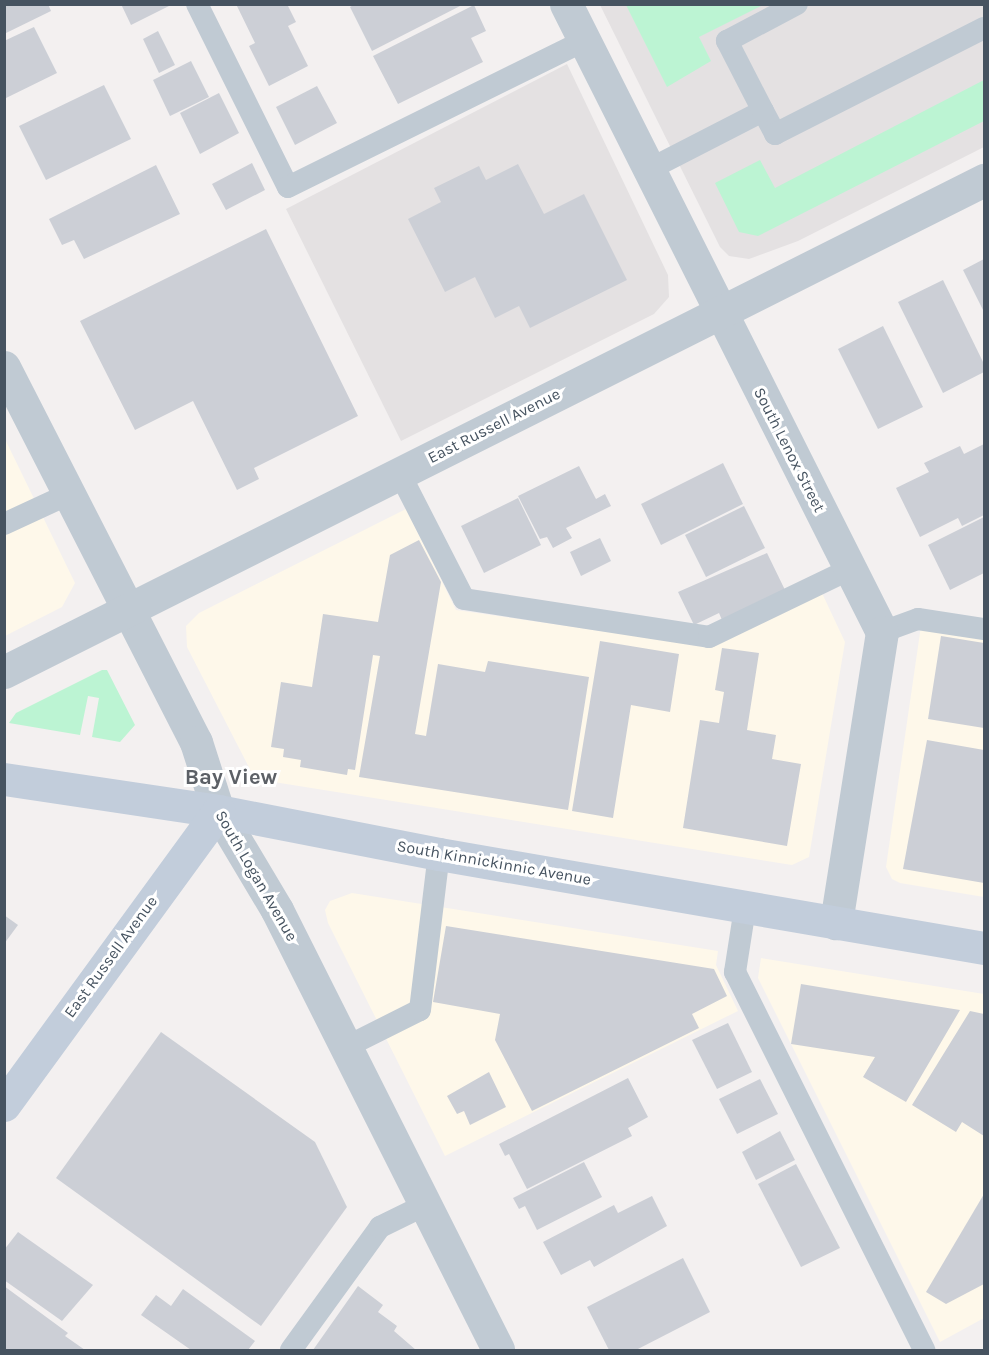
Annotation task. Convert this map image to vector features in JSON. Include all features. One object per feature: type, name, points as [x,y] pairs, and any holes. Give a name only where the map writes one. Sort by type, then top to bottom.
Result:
[{"type":"main road","name":"South Kinnickinnic Avenue","points":[[4,779],[218,811],[439,854],[984,948]]},
{"type":"main road","name":"East Russell Avenue","points":[[4,1105],[218,811]]},
{"type":"street","name":"South Lenox Street","points":[[566,4],[719,314],[882,632]]},
{"type":"street","name":"East Russell Avenue","points":[[4,672],[984,180]]},
{"type":"street","name":"South Logan Avenue","points":[[7,378],[196,742],[218,811],[277,910],[348,1046],[498,1350]]},
{"type":"street","points":[[836,922],[882,632]]},
{"type":"lane","points":[[197,4],[288,187],[584,41]]},
{"type":"lane","points":[[797,4],[727,41],[775,134],[984,28]]},
{"type":"lane","points":[[648,170],[763,111]]},
{"type":"lane","points":[[400,474],[464,599],[709,637],[849,568]]},
{"type":"lane","points":[[4,524],[69,494]]},
{"type":"lane","points":[[882,632],[918,619],[984,629]]},
{"type":"lane","points":[[348,1046],[420,1010],[439,854]]},
{"type":"lane","points":[[745,908],[735,972],[924,1350]]},
{"type":"lane","points":[[291,1350],[380,1227],[425,1205]]},
{"type":"shaded area","points":[[600,5],[984,5],[984,147],[798,241],[749,259],[729,256],[720,247]]},
{"type":"shaded area","points":[[567,64],[668,275],[669,297],[654,314],[401,441],[286,209]]},
{"type":"shaded area","points":[[4,437],[75,583],[62,607],[5,636]]},
{"type":"shaded area","points":[[406,509],[456,610],[706,646],[821,591],[845,642],[809,857],[792,865],[255,779],[187,647],[186,626],[199,613]]},
{"type":"shaded area","points":[[921,626],[984,638],[984,897],[900,883],[892,879],[886,867]]},
{"type":"shaded area","points":[[352,893],[718,951],[716,965],[738,1011],[445,1156],[328,923],[325,910],[330,901]]},
{"type":"shaded area","points":[[761,958],[984,994],[984,1318],[940,1342],[758,978]]},
{"type":"green space","points":[[626,5],[763,5],[699,37],[711,61],[667,87]]},
{"type":"green space","points":[[984,80],[984,121],[758,236],[739,232],[715,183],[760,160],[775,188]]},
{"type":"green space","points":[[102,670],[107,670],[135,725],[120,742],[92,737],[99,698],[88,696],[80,735],[9,723],[16,713]]},
{"type":"building","points":[[4,4],[48,4],[51,11],[4,34]]},
{"type":"building","points":[[121,4],[173,4],[131,25]]},
{"type":"building","points":[[236,4],[287,4],[296,22],[288,26],[308,66],[269,86],[249,46],[255,43]]},
{"type":"building","points":[[355,4],[464,4],[372,51],[350,7]]},
{"type":"building","points":[[474,5],[486,31],[471,38],[483,62],[398,104],[373,56]]},
{"type":"building","points":[[34,27],[57,73],[4,99],[4,41]]},
{"type":"building","points":[[158,31],[175,65],[159,73],[143,39]]},
{"type":"building","points":[[191,61],[209,97],[170,116],[153,80]]},
{"type":"building","points":[[104,85],[131,139],[46,180],[19,126]]},
{"type":"building","points":[[317,86],[337,123],[295,145],[276,107]]},
{"type":"building","points":[[219,93],[239,133],[200,154],[180,113]]},
{"type":"building","points":[[252,163],[265,190],[226,210],[212,184]]},
{"type":"building","points":[[518,164],[544,214],[584,194],[627,280],[530,328],[519,306],[495,318],[475,277],[445,292],[408,219],[441,202],[434,188],[479,166],[486,180]]},
{"type":"building","points":[[156,165],[180,214],[84,259],[74,240],[62,245],[49,219]]},
{"type":"building","points":[[266,229],[358,416],[254,468],[259,479],[237,490],[193,401],[135,430],[80,321]]},
{"type":"building","points":[[984,259],[984,312],[963,270]]},
{"type":"building","points":[[943,280],[984,364],[984,372],[943,393],[898,302]]},
{"type":"building","points":[[883,326],[923,407],[878,429],[838,349]]},
{"type":"building","points":[[984,444],[984,515],[962,526],[958,518],[920,537],[896,488],[929,472],[924,463],[960,446],[964,454]]},
{"type":"building","points":[[723,463],[743,504],[661,545],[641,504]]},
{"type":"building","points":[[579,466],[596,499],[605,494],[611,506],[566,528],[572,538],[553,548],[547,537],[540,539],[518,496]]},
{"type":"building","points":[[518,498],[541,545],[484,573],[461,526]]},
{"type":"building","points":[[744,506],[765,548],[706,577],[685,535]]},
{"type":"building","points":[[984,517],[984,573],[950,590],[928,545]]},
{"type":"building","points":[[600,538],[611,561],[581,576],[570,552]]},
{"type":"building","points":[[419,540],[441,582],[415,734],[426,736],[438,664],[485,672],[488,661],[589,677],[568,810],[359,777],[380,656],[373,655],[355,770],[348,769],[347,775],[300,767],[301,760],[283,757],[284,749],[271,747],[281,682],[312,687],[323,614],[378,622],[390,555]]},
{"type":"building","points":[[767,553],[785,590],[722,620],[719,613],[694,625],[678,592]]},
{"type":"building","points":[[941,636],[984,643],[984,728],[928,719]]},
{"type":"building","points":[[600,641],[679,654],[670,712],[631,705],[613,818],[572,811]]},
{"type":"building","points":[[722,648],[759,653],[747,730],[776,735],[772,759],[801,764],[787,846],[683,828],[700,720],[719,723],[724,692],[715,690]]},
{"type":"building","points":[[927,740],[984,750],[984,883],[903,869]]},
{"type":"building","points":[[4,915],[18,925],[4,944]]},
{"type":"building","points":[[446,926],[714,969],[727,996],[692,1014],[699,1028],[532,1111],[495,1040],[500,1014],[433,1002]]},
{"type":"building","points":[[801,984],[960,1010],[906,1102],[863,1077],[875,1057],[791,1044]]},
{"type":"building","points":[[970,1011],[984,1014],[984,1136],[962,1122],[956,1132],[912,1105]]},
{"type":"building","points":[[728,1023],[752,1072],[717,1089],[692,1040]]},
{"type":"building","points":[[161,1032],[315,1142],[347,1207],[261,1326],[56,1178]]},
{"type":"building","points":[[489,1072],[506,1107],[470,1125],[464,1111],[457,1114],[447,1096]]},
{"type":"building","points":[[628,1078],[648,1117],[628,1128],[632,1136],[527,1189],[509,1154],[505,1156],[499,1144]]},
{"type":"building","points":[[760,1079],[778,1114],[737,1134],[719,1099]]},
{"type":"building","points":[[780,1131],[795,1160],[756,1180],[742,1152]]},
{"type":"building","points":[[584,1162],[602,1197],[537,1230],[525,1206],[519,1209],[513,1198]]},
{"type":"building","points":[[796,1164],[840,1248],[801,1267],[758,1184]]},
{"type":"building","points":[[984,1194],[984,1284],[946,1304],[926,1292]]},
{"type":"building","points":[[652,1196],[667,1226],[594,1267],[590,1260],[561,1275],[543,1242],[614,1205],[618,1213]]},
{"type":"building","points":[[18,1232],[93,1285],[62,1321],[4,1280],[4,1250]]},
{"type":"building","points":[[683,1258],[710,1312],[636,1350],[609,1350],[587,1307]]},
{"type":"building","points":[[4,1286],[68,1333],[65,1336],[85,1350],[4,1350]]},
{"type":"building","points":[[358,1286],[383,1305],[378,1312],[397,1326],[394,1331],[416,1350],[313,1350]]},
{"type":"building","points":[[183,1289],[255,1341],[248,1350],[191,1350],[141,1315],[156,1295],[171,1306]]},
{"type":"district","name":"Bay View","points":[[231,778]]}]
